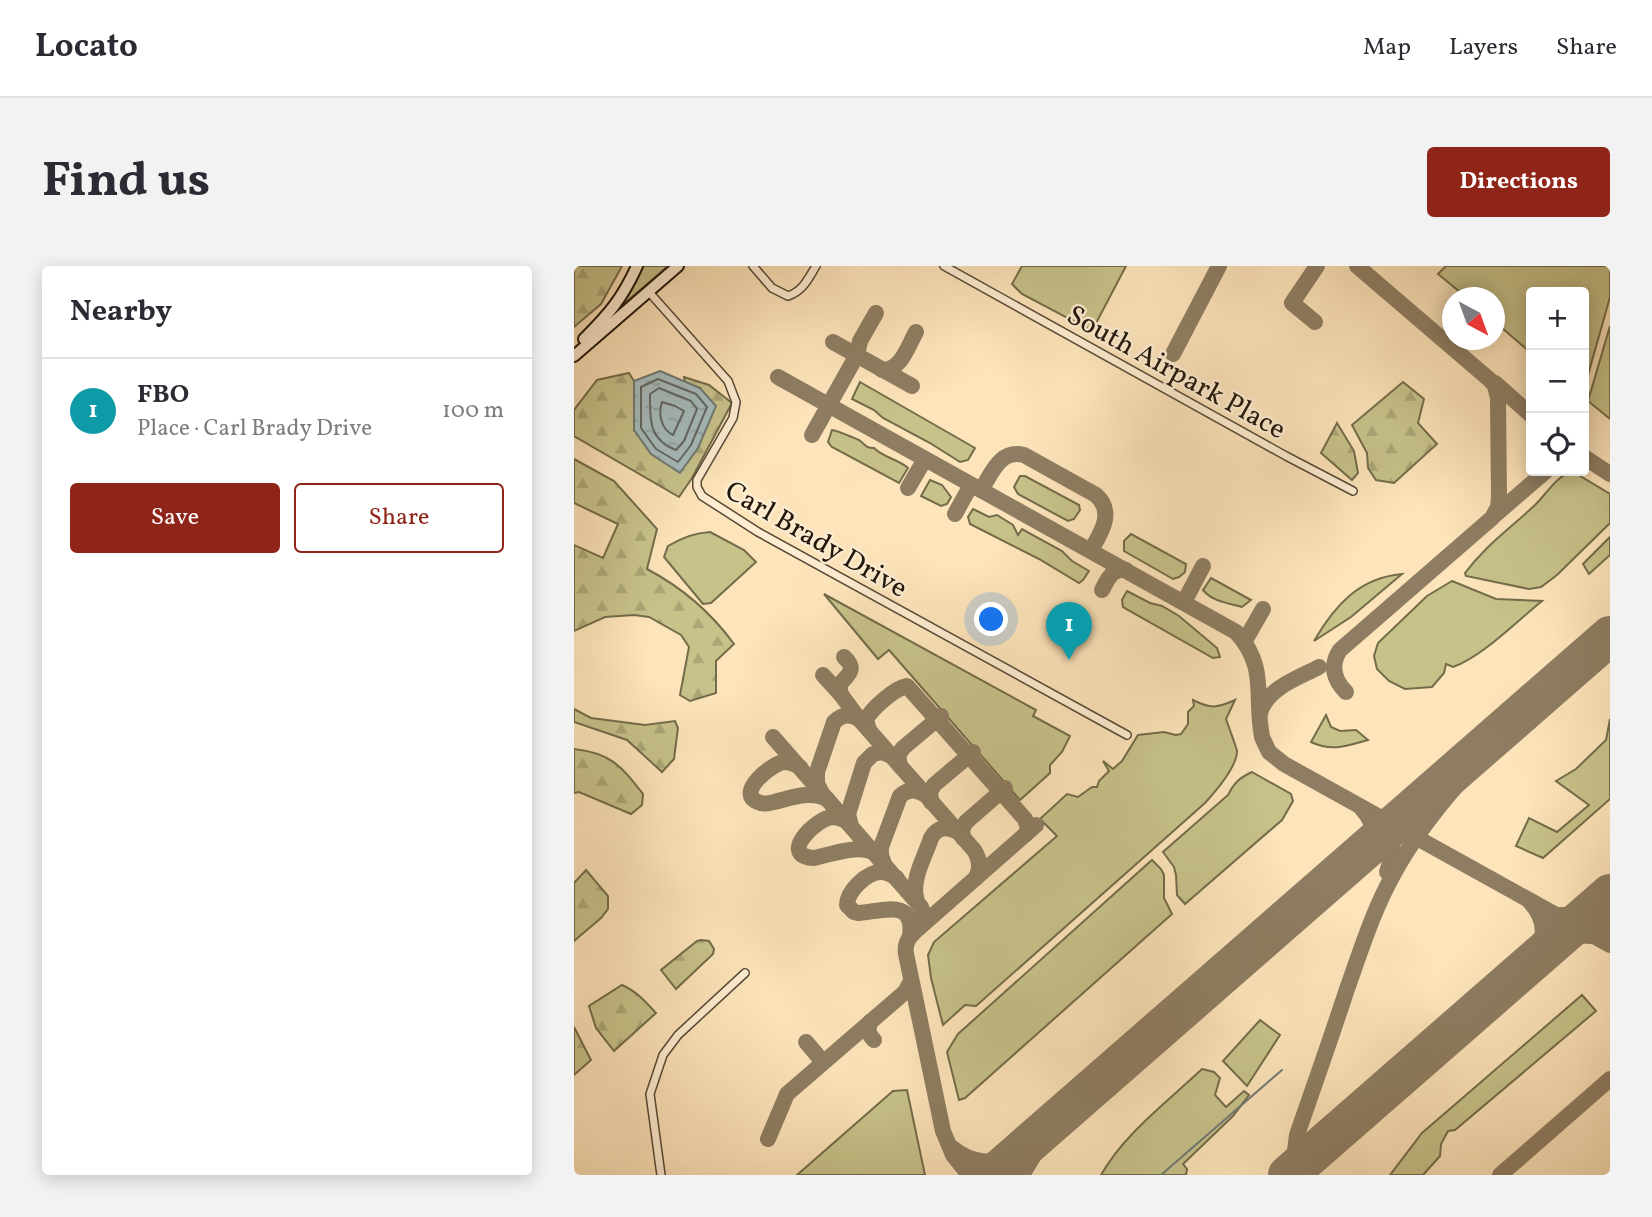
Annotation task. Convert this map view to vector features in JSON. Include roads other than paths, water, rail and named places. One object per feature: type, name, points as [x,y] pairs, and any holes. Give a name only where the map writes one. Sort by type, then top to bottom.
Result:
[{"type":"main road","points":[[574,350],[615,306],[637,266]]},
{"type":"main road","points":[[574,356],[678,266]]},
{"type":"street","points":[[753,266],[772,288],[788,296],[797,293],[804,286],[816,266]]},
{"type":"street","name":"South Airpark Place","points":[[944,266],[1353,491]]},
{"type":"street","name":"Carl Brady Drive","points":[[649,292],[728,381],[736,402],[733,418],[697,480],[702,496],[758,532],[1127,735]]},
{"type":"street","points":[[661,1175],[650,1094],[663,1055],[678,1034],[745,973]]},
{"type":"water","points":[[660,371],[700,388],[716,406],[698,448],[680,473],[651,454],[634,430],[634,381]]},
{"type":"waterway","points":[[1161,1175],[1282,1070]]},
{"type":"place","name":"FBO","points":[[1069,660]]}]
